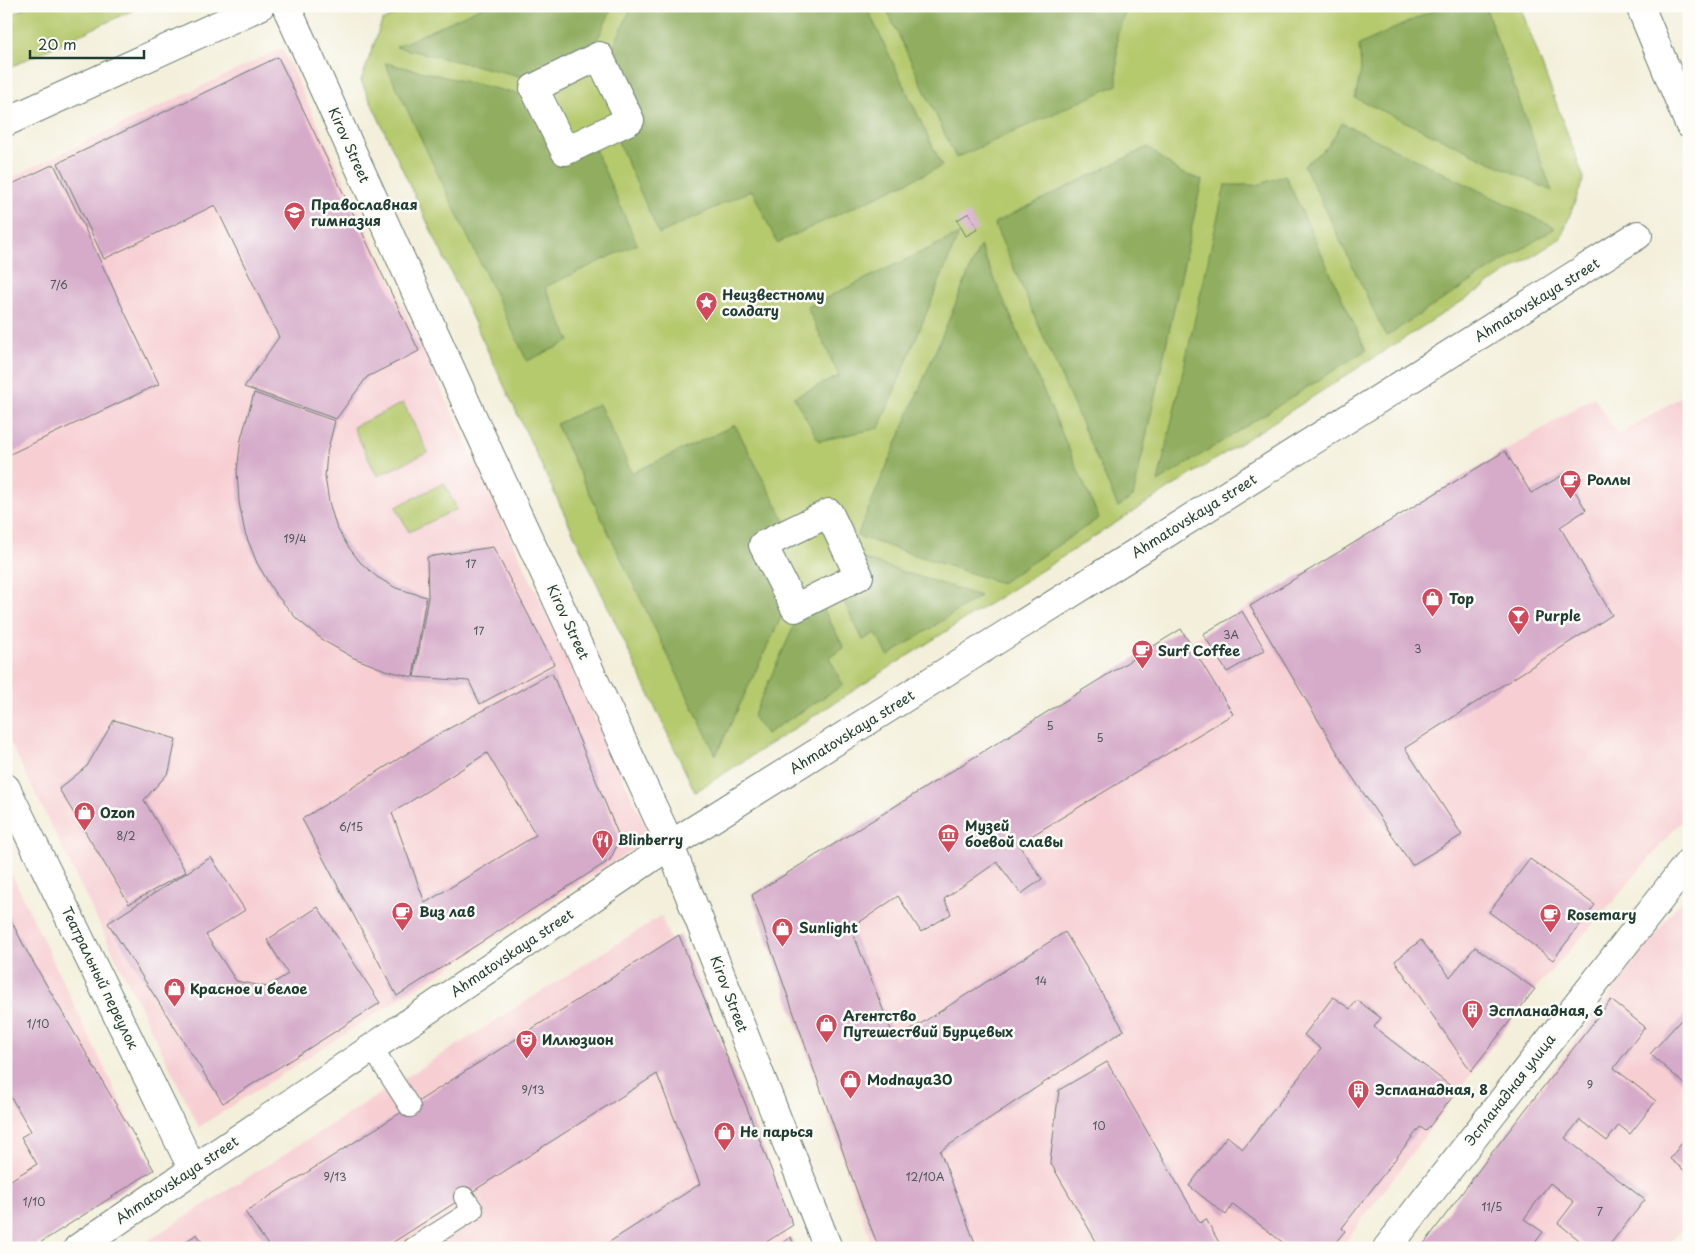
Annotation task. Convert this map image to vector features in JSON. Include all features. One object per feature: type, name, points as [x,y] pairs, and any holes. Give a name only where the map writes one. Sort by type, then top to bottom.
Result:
[{"type":"street","points":[[6,122],[260,6]]},
{"type":"street","name":"Kirov Street","points":[[286,6],[670,845],[828,1248]]},
{"type":"street","points":[[1640,6],[1689,124]]},
{"type":"street","name":"Ahmatovskaya street","points":[[78,1248],[670,845],[1638,236]]},
{"type":"street","name":"Театральный переулок","points":[[6,788],[192,1170]]},
{"type":"street","name":"Эспланадная улица","points":[[1386,1248],[1689,862]]},
{"type":"lane","points":[[372,1048],[410,1107]]},
{"type":"lane","points":[[413,1248],[472,1210],[464,1197]]},
{"type":"shaded area","points":[[282,48],[651,838],[199,1127],[6,734],[6,180]]},
{"type":"shaded area","points":[[1689,392],[1689,812],[1604,912],[1535,989],[1341,1248],[873,1248],[752,895],[1181,629],[1190,642],[1594,397],[1618,435]]},
{"type":"shaded area","points":[[6,862],[151,1166],[34,1248],[6,1248]]},
{"type":"shaded area","points":[[1689,889],[1689,1220],[1667,1248],[1420,1248]]},
{"type":"shaded area","points":[[661,916],[790,1248],[136,1248]]},
{"type":"green space","points":[[29,6],[142,6],[6,69],[6,17]]},
{"type":"green space","points":[[413,6],[1520,6],[1584,178],[1561,238],[695,792],[361,81],[382,21]]},
{"type":"green space","points":[[484,6],[613,6],[593,49],[533,79],[396,47]]},
{"type":"green space","points":[[632,6],[866,6],[942,166],[777,243],[752,190],[659,234],[616,137],[644,123],[610,54]]},
{"type":"green space","points":[[885,6],[1117,6],[1126,10],[1117,35],[1117,85],[956,158]]},
{"type":"green space","points":[[1443,6],[1485,6],[1552,191],[1355,98],[1361,70],[1359,45]]},
{"type":"green space","points":[[385,63],[527,96],[560,164],[594,147],[637,244],[545,287],[570,341],[527,361]]},
{"type":"green space","points":[[1342,123],[1555,228],[1386,336],[1304,165],[1328,146]]},
{"type":"green space","points":[[1148,147],[1179,172],[1202,180],[1133,497],[1118,507],[994,223]]},
{"type":"green space","points":[[1285,175],[1366,350],[1158,482],[1225,185],[1258,185]]},
{"type":"green space","points":[[959,234],[879,428],[819,441],[794,397],[839,376],[807,307]]},
{"type":"green space","points":[[980,246],[1099,518],[1001,583],[857,536]]},
{"type":"green space","points":[[403,403],[428,452],[377,476],[353,427]]},
{"type":"green space","points":[[599,404],[632,473],[735,425],[786,523],[753,541],[786,607],[716,755],[556,424]]},
{"type":"green space","points":[[444,483],[457,509],[409,532],[396,507]]},
{"type":"green space","points":[[857,557],[980,596],[888,656],[876,633],[863,640],[840,594]]},
{"type":"green space","points":[[821,604],[844,648],[829,657],[843,685],[766,734],[753,716],[799,615]]},
{"type":"building","name":"Православная гимназия","points":[[278,57],[419,351],[367,377],[336,419],[244,387],[279,337],[215,205],[104,259],[58,163]]},
{"type":"building","points":[[54,164],[159,384],[6,456],[6,187]]},
{"type":"building","points":[[969,213],[978,229],[966,236],[957,220]]},
{"type":"building","points":[[254,393],[335,421],[327,453],[325,477],[329,502],[336,526],[360,562],[377,577],[396,588],[426,597],[413,677],[385,670],[354,658],[324,641],[297,619],[274,592],[257,563],[245,533],[239,502],[237,471],[241,439]]},
{"type":"building","points":[[1505,451],[1531,493],[1565,474],[1586,510],[1560,527],[1612,615],[1405,748],[1462,835],[1412,865],[1349,772],[1250,606]]},
{"type":"building","points":[[493,547],[554,664],[480,704],[469,681],[414,677],[428,597],[427,557]]},
{"type":"building","points":[[1242,611],[1265,650],[1227,672],[1203,634]]},
{"type":"building","points":[[1181,629],[1233,714],[1018,844],[1042,879],[1021,894],[997,862],[944,899],[951,914],[921,932],[898,896],[851,928],[895,1040],[1065,932],[1124,1030],[940,1151],[977,1248],[879,1248],[861,1203],[752,895]]},
{"type":"building","points":[[552,673],[620,839],[610,860],[397,996],[302,819],[435,736]],"holes":[[[487,753],[536,835],[425,903],[392,813]]]},
{"type":"building","points":[[114,720],[176,739],[169,772],[144,800],[186,872],[129,904],[59,789],[87,766]]},
{"type":"building","points":[[211,857],[245,910],[206,935],[236,981],[267,987],[288,974],[267,940],[318,907],[380,1003],[223,1103],[108,923]]},
{"type":"building","points":[[1530,859],[1595,905],[1553,960],[1489,912]]},
{"type":"building","points":[[6,910],[25,948],[154,1170],[32,1248],[6,1248],[6,1183],[37,1164],[21,1137],[31,1131],[6,1089]]},
{"type":"building","points":[[679,935],[793,1225],[757,1248],[600,1248],[700,1184],[657,1074],[384,1248],[270,1248],[245,1212]]},
{"type":"building","name":"Эспланадная, 6","points":[[1421,940],[1450,977],[1475,947],[1535,989],[1471,1071],[1395,961]]},
{"type":"building","name":"Эспланадная, 8","points":[[1333,997],[1350,1009],[1357,1000],[1381,1018],[1374,1027],[1457,1091],[1426,1131],[1420,1127],[1342,1228],[1345,1231],[1331,1248],[1290,1248],[1233,1204],[1226,1215],[1189,1186],[1227,1136],[1243,1149],[1321,1049],[1304,1035]]},
{"type":"building","points":[[1611,1000],[1645,1027],[1614,1068],[1656,1101],[1630,1134],[1619,1125],[1607,1141],[1580,1120],[1565,1138],[1645,1200],[1607,1248],[1589,1248],[1558,1223],[1574,1202],[1550,1183],[1524,1219],[1543,1232],[1531,1248],[1421,1248],[1490,1155]]},
{"type":"building","points":[[1689,1011],[1689,1088],[1650,1054]]},
{"type":"building","points":[[1107,1062],[1200,1223],[1206,1219],[1222,1248],[1100,1248],[1050,1162],[1059,1090]]},
{"type":"building","points":[[1687,1136],[1689,1137],[1689,1174],[1670,1159]]},
{"type":"building","points":[[197,1234],[206,1248],[176,1248]]},
{"type":"building","points":[[791,1237],[795,1248],[775,1248]]},
{"type":"place","name":"Православная гимназия","points":[[295,232]]},
{"type":"place","name":"Неизвестному солдату","points":[[706,322]]},
{"type":"place","name":"Роллы","points":[[1571,499]]},
{"type":"place","name":"Top","points":[[1433,618]]},
{"type":"place","name":"Purple","points":[[1519,635]]},
{"type":"place","name":"Surf Coffee","points":[[1142,670]]},
{"type":"place","name":"Ozon","points":[[84,832]]},
{"type":"place","name":"Музей боевой славы","points":[[949,853]]},
{"type":"place","name":"Blinberry","points":[[602,859]]},
{"type":"place","name":"Виз лав","points":[[403,931]]},
{"type":"place","name":"Rosemary","points":[[1551,934]]},
{"type":"place","name":"Sunlight","points":[[783,947]]},
{"type":"place","name":"Красное и белое","points":[[174,1008]]},
{"type":"place","name":"Эспланадная, 6","points":[[1473,1030]]},
{"type":"place","name":"Агентство Путешествий Бурцевых","points":[[827,1043]]},
{"type":"place","name":"Иллюзион","points":[[526,1059]]},
{"type":"place","name":"Modnaya30","points":[[851,1099]]},
{"type":"place","name":"Эспланадная, 8","points":[[1359,1109]]},
{"type":"place","name":"Не парься","points":[[724,1151]]}]
